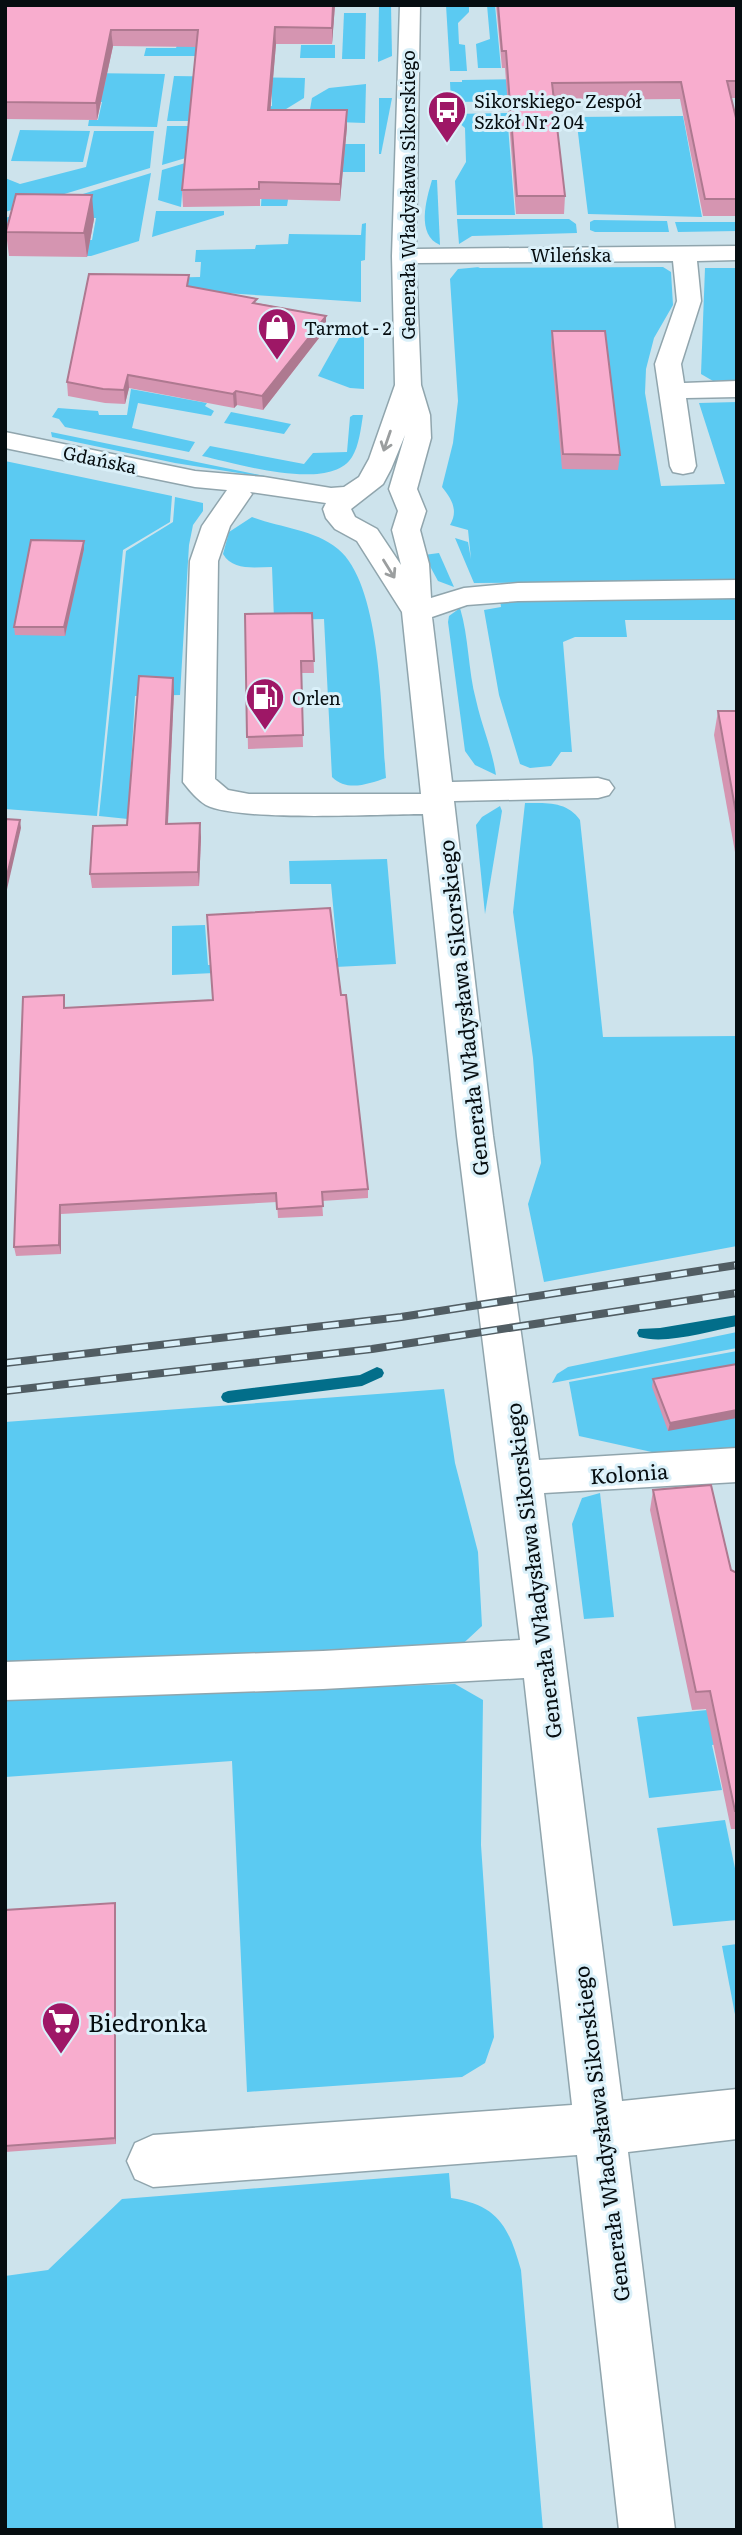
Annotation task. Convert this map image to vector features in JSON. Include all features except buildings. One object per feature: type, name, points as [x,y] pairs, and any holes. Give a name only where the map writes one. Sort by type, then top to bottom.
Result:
[{"type":"street","name":"Generała Władysława Sikorskiego","points":[[410,5],[404,256],[408,385],[417,415],[418,438],[404,480],[405,530],[415,564],[417,612],[475,1136],[521,1476],[647,2530]]},
{"type":"street","name":"Wileńska","points":[[404,256],[737,253]]},
{"type":"street","points":[[683,466],[668,364],[689,301],[684,254]]},
{"type":"street","name":"Generała Władysława Sikorskiego","points":[[408,385],[374,477],[337,509],[340,518],[373,542],[417,612]]},
{"type":"street","points":[[670,391],[737,389]]},
{"type":"street","name":"Gdańska","points":[[5,440],[195,479],[264,485],[331,496],[383,490],[406,509]]},
{"type":"street","name":"Gdańska","points":[[195,479],[351,526]]},
{"type":"street","points":[[238,494],[213,527],[206,543],[204,561],[199,782],[218,798],[249,804],[439,798],[598,788]]},
{"type":"street","points":[[351,526],[380,530],[406,509]]},
{"type":"street","points":[[417,612],[464,597],[518,592],[737,589]]},
{"type":"street","name":"Kolonia","points":[[521,1476],[737,1465]]},
{"type":"street","points":[[5,1681],[323,1670],[542,1658]]},
{"type":"street","points":[[153,2161],[659,2124],[737,2114]]},
{"type":"shaded area","points":[[379,5],[391,5],[392,56],[378,62]]},
{"type":"shaded area","points":[[446,5],[469,5],[469,12],[458,23],[459,44],[465,45],[467,71],[450,71]]},
{"type":"shaded area","points":[[487,5],[495,5],[501,68],[478,68],[476,44],[490,39]]},
{"type":"shaded area","points":[[344,13],[366,13],[365,59],[342,59]]},
{"type":"shaded area","points":[[177,45],[203,45],[201,56],[144,56],[146,48],[176,48]]},
{"type":"shaded area","points":[[301,45],[335,45],[335,58],[300,58]]},
{"type":"shaded area","points":[[5,72],[165,74],[157,127],[88,126],[89,120],[98,120],[102,102],[5,101]]},
{"type":"shaded area","points":[[174,76],[305,78],[304,98],[265,122],[266,107],[272,106],[272,89],[203,88],[190,121],[167,121]]},
{"type":"shaded area","points":[[536,79],[539,101],[451,102],[450,82]]},
{"type":"shaded area","points":[[366,84],[365,123],[308,121],[312,98],[329,88]]},
{"type":"shaded area","points":[[379,98],[392,98],[381,154],[379,154]]},
{"type":"shaded area","points":[[507,113],[515,215],[457,215],[455,181],[466,162],[465,128],[452,114]]},
{"type":"shaded area","points":[[683,116],[702,217],[588,214],[576,117]]},
{"type":"shaded area","points":[[167,126],[235,126],[233,144],[162,165]]},
{"type":"shaded area","points":[[20,130],[90,131],[83,162],[11,161]]},
{"type":"shaded area","points":[[94,131],[154,131],[150,168],[5,212],[5,178],[20,184],[86,167]]},
{"type":"shaded area","points":[[299,131],[287,206],[261,206],[262,190],[183,182],[181,207],[158,200],[162,170]]},
{"type":"shaded area","points":[[326,144],[365,144],[365,172],[301,172]]},
{"type":"shaded area","points":[[151,173],[139,241],[91,256],[82,256],[86,240],[92,240],[96,218],[18,217],[5,236],[5,218]]},
{"type":"shaded area","points":[[432,180],[437,180],[440,245],[433,240],[425,225]]},
{"type":"shaded area","points":[[156,211],[224,211],[224,215],[152,237]]},
{"type":"shaded area","points":[[457,219],[569,219],[576,224],[577,233],[472,236],[459,244]]},
{"type":"shaded area","points":[[667,221],[669,232],[595,232],[590,230],[590,222]]},
{"type":"shaded area","points":[[675,222],[737,222],[737,231],[678,232]]},
{"type":"shaded area","points":[[366,223],[365,260],[361,261],[361,302],[148,288],[150,278],[200,277],[201,262],[195,262],[196,250],[255,249],[256,245],[288,244],[289,234],[361,235],[362,224]]},
{"type":"shaded area","points":[[480,267],[478,268],[663,267],[671,272],[673,305],[654,338],[646,369],[645,393],[661,486],[725,484],[699,403],[737,402],[737,581],[474,583],[455,538],[468,542],[471,559],[468,530],[450,525],[454,509],[442,487],[453,443],[458,401],[450,279],[458,269]]},
{"type":"shaded area","points":[[705,268],[737,268],[737,380],[713,381],[701,374]]},
{"type":"shaded area","points":[[342,333],[364,336],[364,389],[350,388],[318,376]]},
{"type":"shaded area","points":[[131,389],[207,403],[205,406],[214,411],[211,416],[138,403],[132,428],[195,442],[189,452],[65,427],[59,419],[52,417],[58,408],[98,411],[99,415],[127,415]]},
{"type":"shaded area","points":[[231,412],[291,424],[284,434],[224,423]]},
{"type":"shaded area","points":[[363,415],[352,457],[341,468],[324,473],[281,473],[202,456],[210,446],[304,464],[313,453],[347,452],[350,417]]},
{"type":"shaded area","points":[[51,432],[289,481],[175,463],[52,437]]},
{"type":"shaded area","points":[[5,461],[172,496],[170,522],[123,550],[97,816],[5,809]]},
{"type":"shaded area","points":[[175,497],[203,503],[203,511],[193,525],[189,545],[180,695],[135,696],[128,819],[99,816],[126,551],[173,522]]},
{"type":"shaded area","points":[[252,517],[329,542],[353,567],[372,623],[386,778],[351,785],[338,782],[332,777],[324,619],[274,620],[272,567],[238,566],[223,554],[229,532]]},
{"type":"shaded area","points":[[439,553],[454,587],[438,581],[424,555]]},
{"type":"shaded area","points":[[737,599],[737,620],[625,620],[627,637],[575,637],[563,642],[572,752],[561,752],[551,766],[530,768],[520,764],[499,695],[484,610],[501,607],[500,600]]},
{"type":"shaded area","points":[[460,608],[473,689],[496,775],[475,765],[465,751],[448,622],[449,616]]},
{"type":"shaded area","points":[[525,803],[562,806],[580,820],[603,1037],[737,1036],[737,1246],[544,1282],[528,1204],[541,1163],[533,1058],[513,912]]},
{"type":"shaded area","points":[[500,806],[502,811],[485,914],[476,825],[482,817]]},
{"type":"shaded area","points":[[387,859],[396,964],[172,975],[172,926],[205,925],[208,965],[338,958],[331,884],[290,884],[289,861]]},
{"type":"shaded area","points":[[737,1332],[737,1348],[552,1383],[557,1374],[568,1367]]},
{"type":"shaded area","points":[[737,1351],[737,1448],[670,1456],[579,1436],[569,1382]]},
{"type":"shaded area","points":[[444,1389],[455,1463],[478,1552],[482,1626],[454,1652],[5,1666],[5,1422]]},
{"type":"shaded area","points":[[600,1493],[614,1617],[584,1619],[572,1524],[582,1498]]},
{"type":"shaded area","points":[[455,1684],[483,1700],[481,1845],[494,2037],[485,2063],[462,2077],[247,2092],[232,1761],[5,1777],[5,1699]]},
{"type":"shaded area","points":[[737,1707],[737,1742],[712,1745],[722,1790],[649,1798],[637,1717]]},
{"type":"shaded area","points":[[725,1820],[737,1878],[737,1920],[673,1926],[657,1828]]},
{"type":"shaded area","points":[[737,1944],[737,2025],[722,1946]]},
{"type":"shaded area","points":[[449,2173],[451,2198],[481,2206],[500,2221],[512,2242],[521,2270],[543,2530],[5,2530],[5,2276],[48,2270],[122,2199]]},
{"type":"waterway","points":[[644,1333],[660,1334],[737,1320]]},
{"type":"waterway","points":[[228,1397],[362,1380],[377,1373]]},
{"type":"railway","points":[[5,1363],[401,1317],[737,1265]]},
{"type":"railway","points":[[5,1391],[372,1349],[737,1293]]},
{"type":"place","name":"Sikorskiego- Zespół Szkół Nr 2 04","points":[[447,144]]},
{"type":"place","name":"Tarmot - 2","points":[[277,361]]},
{"type":"place","name":"Orlen","points":[[265,731]]},
{"type":"place","name":"Biedronka","points":[[61,2055]]}]
